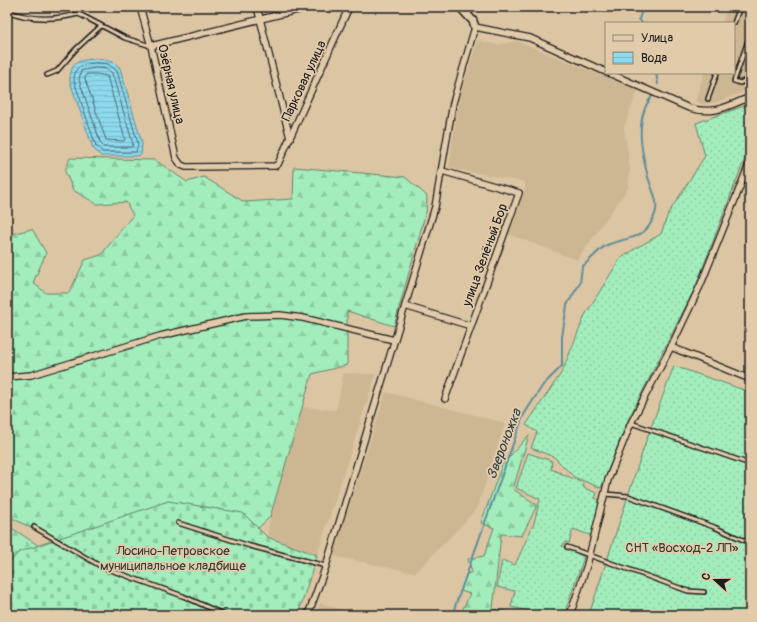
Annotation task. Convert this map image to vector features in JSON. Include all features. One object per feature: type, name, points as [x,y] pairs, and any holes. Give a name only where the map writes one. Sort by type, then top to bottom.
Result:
[{"type":"street","name":"Озёрная улица","points":[[140,7],[151,46],[176,158],[181,165],[186,167],[275,166],[278,164]]},
{"type":"street","points":[[257,7],[290,138]]},
{"type":"street","points":[[151,46],[310,7]]},
{"type":"street","name":"Парковая улица","points":[[278,164],[349,7]]},
{"type":"street","points":[[308,615],[326,566],[435,207],[453,103],[475,27],[468,15],[460,7]]},
{"type":"street","points":[[475,27],[530,38],[605,72]]},
{"type":"street","points":[[611,74],[689,108],[701,111],[713,112],[750,97]]},
{"type":"street","points":[[570,615],[590,556],[608,480],[631,423],[671,347],[701,284],[750,162]]},
{"type":"street","name":"улица Зелёный Бор","points":[[442,171],[519,193],[445,399]]},
{"type":"street","points":[[405,306],[471,326]]},
{"type":"street","points":[[7,377],[31,375],[160,336],[246,316],[280,315],[303,318],[394,340]]},
{"type":"street","points":[[671,347],[750,379]]},
{"type":"lane","points":[[468,15],[473,7]]},
{"type":"lane","points":[[734,22],[740,7]]},
{"type":"lane","points":[[7,11],[31,17],[45,18],[78,14],[125,38],[151,46]]},
{"type":"lane","points":[[48,76],[57,71],[75,50],[101,26]]},
{"type":"lane","points":[[750,35],[734,81],[740,83],[750,78]]},
{"type":"lane","points":[[708,99],[716,74]]},
{"type":"lane","points":[[631,423],[750,464]]},
{"type":"lane","points":[[605,494],[628,496],[714,527],[750,543]]},
{"type":"lane","points":[[178,523],[250,546],[326,566]]},
{"type":"lane","points":[[34,527],[102,567],[183,596],[225,615]]},
{"type":"lane","points":[[567,547],[688,591],[704,592]]},
{"type":"shaded area","points":[[727,7],[750,7],[750,89],[714,103],[702,104],[695,101],[704,74],[735,74],[735,22],[722,22]]},
{"type":"shaded area","points":[[478,40],[497,45],[517,41],[638,90],[624,127],[630,169],[628,188],[577,260],[508,234],[525,190],[525,182],[449,168],[458,102]]},
{"type":"shaded area","points":[[344,373],[376,374],[317,555],[267,537],[270,517],[302,407],[336,410]]},
{"type":"shaded area","points":[[386,392],[505,423],[477,509],[415,573],[333,556]]},
{"type":"shaded area","points":[[320,603],[355,615],[316,615]]},
{"type":"green space","points":[[750,104],[750,145],[695,288],[628,420],[601,488],[574,477],[554,457],[531,448],[537,432],[526,425],[562,372],[585,315],[620,259],[661,234],[668,214],[705,156],[696,123]]},
{"type":"green space","points":[[70,158],[155,160],[187,182],[204,177],[244,202],[293,199],[294,167],[405,177],[427,196],[426,212],[394,326],[347,311],[347,365],[312,374],[270,517],[244,541],[97,555],[40,533],[7,515],[7,235],[32,229],[46,253],[33,283],[46,293],[69,293],[85,260],[101,255],[133,215],[126,202],[97,204],[73,190],[65,171]]},
{"type":"green space","name":"СНТ «Восход-2 ЛП»","points":[[674,366],[750,392],[750,610],[748,615],[589,615],[647,438]]},
{"type":"green space","points":[[529,435],[513,489],[537,505],[522,536],[501,534],[493,609],[527,615],[460,615],[470,594],[461,591],[466,575],[472,572],[468,559],[484,556],[494,528],[481,523],[502,465]]},
{"type":"green space","points":[[528,453],[552,461],[551,469],[583,483],[584,488],[597,493],[595,498],[601,501],[592,536],[573,529],[569,543],[565,542],[562,546],[584,557],[564,615],[548,615],[511,607],[515,591],[497,587],[502,560],[515,565],[534,523],[540,499],[516,488]]},
{"type":"green space","name":"Лосино-Петровское муниципальное кладбище","points":[[168,501],[243,513],[267,537],[317,555],[298,615],[7,615],[7,565],[19,552]]},
{"type":"green space","points":[[7,525],[56,557],[7,588]]},
{"type":"water","points":[[96,59],[112,62],[120,68],[142,143],[141,155],[101,156],[93,148],[70,82],[70,75],[74,66],[80,61]]},
{"type":"waterway","name":"Звероножка","points":[[641,22],[639,19],[643,7]]},
{"type":"waterway","name":"Звероножка","points":[[656,74],[658,84]]},
{"type":"waterway","name":"Звероножка","points":[[452,615],[523,416],[543,385],[562,366],[562,337],[567,305],[580,283],[582,267],[605,246],[635,237],[645,231],[656,212],[655,196],[645,167],[641,145],[641,124],[643,113],[653,95]]}]
